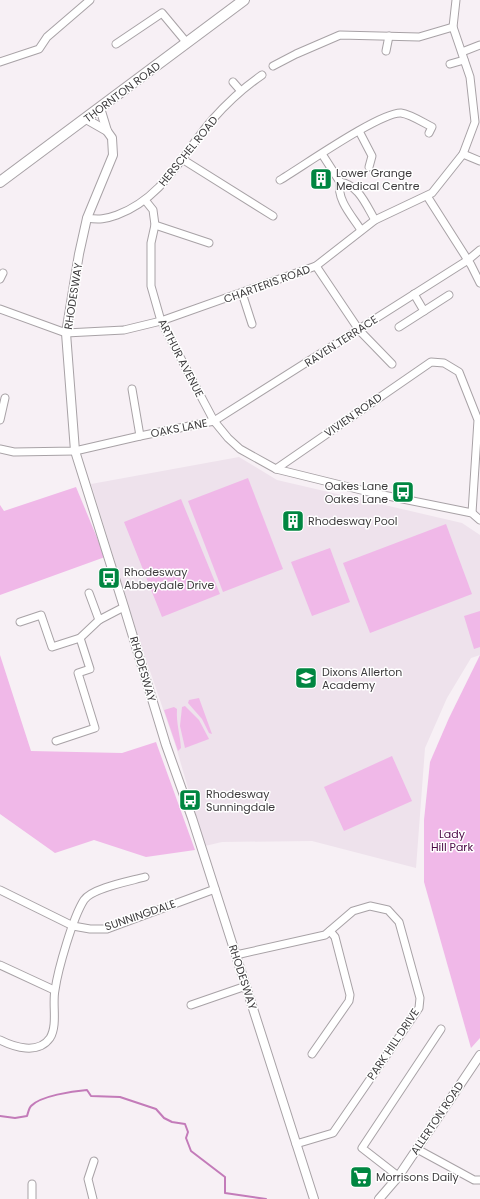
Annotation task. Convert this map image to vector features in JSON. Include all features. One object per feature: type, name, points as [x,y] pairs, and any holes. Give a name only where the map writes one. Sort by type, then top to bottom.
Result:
[{"type":"main road","name":"THORNTON ROAD","points":[[0,182],[244,0]]},
{"type":"street","points":[[0,62],[39,49],[47,37],[90,0]]},
{"type":"street","name":"CHARTERIS ROAD","points":[[0,309],[66,332],[124,330],[161,321],[316,266],[375,220],[432,193],[463,154],[475,122],[470,77],[453,27],[456,0]]},
{"type":"street","points":[[116,44],[162,13],[186,44]]},
{"type":"street","points":[[273,66],[296,54],[340,35],[419,37],[453,27]]},
{"type":"street","points":[[386,51],[389,36]]},
{"type":"street","points":[[462,52],[480,45]]},
{"type":"street","points":[[450,64],[464,60]]},
{"type":"street","name":"HERSCHEL ROAD","points":[[88,218],[100,221],[129,210],[145,200],[162,185],[212,120],[240,90],[262,75]]},
{"type":"street","points":[[233,82],[240,90]]},
{"type":"street","points":[[472,96],[480,96]]},
{"type":"street","name":"RHODESWAY","points":[[100,108],[107,131],[112,138],[113,155],[88,218],[79,254],[66,332],[74,451],[124,607],[168,752],[215,889],[314,1199]]},
{"type":"street","points":[[280,180],[359,131],[389,115],[402,113],[432,127],[429,133]]},
{"type":"street","points":[[86,119],[107,131]]},
{"type":"street","points":[[359,131],[372,156],[369,167]]},
{"type":"street","points":[[322,154],[340,182],[354,187],[375,220]]},
{"type":"street","points":[[463,154],[480,161]]},
{"type":"street","points":[[182,158],[273,216]]},
{"type":"street","points":[[340,182],[338,190],[340,196],[361,230]]},
{"type":"street","points":[[427,196],[468,260],[480,283]]},
{"type":"street","name":"ARTHUR AVENUE","points":[[145,200],[153,210],[155,226],[151,243],[151,286],[161,321],[214,421]]},
{"type":"street","points":[[155,226],[209,243]]},
{"type":"street","name":"RAVEN TERRACE","points":[[214,421],[468,260],[480,250]]},
{"type":"street","points":[[316,266],[359,330],[392,364]]},
{"type":"street","points":[[242,293],[252,324]]},
{"type":"street","points":[[414,294],[424,311]]},
{"type":"street","points":[[399,328],[450,295]]},
{"type":"street","name":"VIVIEN ROAD","points":[[276,469],[431,362],[444,363],[459,372],[477,411]]},
{"type":"street","points":[[132,389],[140,436]]},
{"type":"street","points":[[0,420],[5,398]]},
{"type":"street","points":[[472,513],[479,426],[477,411]]},
{"type":"street","name":"OAKS LANE","points":[[0,449],[14,452],[74,451],[214,421],[228,438],[240,448],[276,469],[373,493],[472,513],[480,520]]},
{"type":"street","points":[[89,593],[99,620]]},
{"type":"street","points":[[20,622],[41,615],[52,647],[80,638],[99,620],[124,607]]},
{"type":"street","points":[[56,741],[95,728],[78,673],[90,669],[80,638]]},
{"type":"street","points":[[0,1040],[12,1046],[27,1048],[41,1045],[49,1039],[52,1031],[54,990],[73,926],[84,900],[93,893],[146,877]]},
{"type":"street","name":"SUNNINGDALE","points":[[0,890],[73,926],[90,929],[107,929],[215,889]]},
{"type":"street","name":"PARK HILL DRIVE","points":[[236,955],[325,935],[353,911],[370,906],[388,910],[399,922],[420,998],[419,1008],[333,1133],[296,1144]]},
{"type":"street","points":[[312,1054],[349,1001],[350,995],[335,937],[330,931]]},
{"type":"street","points":[[0,965],[54,990]]},
{"type":"street","points":[[191,1005],[246,986]]},
{"type":"street","points":[[398,1176],[362,1148],[441,1029]]},
{"type":"street","name":"ALLERTON ROAD","points":[[379,1199],[398,1176],[480,1055]]},
{"type":"street","points":[[416,1148],[474,1180],[480,1180]]},
{"type":"street","points":[[93,1199],[88,1179],[94,1161]]},
{"type":"street","points":[[32,1184],[32,1199]]},
{"type":"shaded area","name":"Dixons Allerton Academy","points":[[239,457],[277,480],[462,523],[480,535],[480,655],[471,658],[447,698],[425,748],[416,868],[312,841],[222,842],[205,846],[176,747],[137,633],[91,484]]},
{"type":"green space","points":[[248,478],[283,569],[223,592],[188,501]]},
{"type":"green space","points":[[76,487],[105,557],[0,595],[0,505],[4,511]]},
{"type":"green space","points":[[181,499],[220,594],[162,617],[124,522]]},
{"type":"green space","points":[[446,524],[472,594],[370,633],[343,563]]},
{"type":"green space","points":[[330,548],[350,602],[312,616],[291,562]]},
{"type":"green space","points":[[480,611],[480,647],[474,649],[464,616]]},
{"type":"green space","points":[[0,655],[31,751],[122,753],[156,742],[195,850],[146,857],[94,840],[55,853],[0,814]]},
{"type":"green space","name":"Lady Hill Park","points":[[480,655],[480,1038],[471,1048],[424,882],[424,820],[430,762],[449,718]]},
{"type":"green space","points":[[199,698],[212,734],[209,733],[202,719],[188,703],[189,700]]},
{"type":"green space","points":[[185,706],[199,720],[209,739],[185,748],[180,726],[182,707]]},
{"type":"green space","points":[[174,707],[177,709],[181,748],[178,751],[164,710]]},
{"type":"green space","points":[[392,756],[412,801],[344,831],[324,787]]},
{"type":"waterway","points":[[0,1116],[15,1118],[27,1116],[30,1107],[35,1102],[49,1097],[74,1092],[87,1090],[91,1096],[120,1097],[156,1109],[164,1118],[172,1122],[185,1124],[188,1132],[186,1138],[191,1151],[225,1177],[225,1193],[266,1199]]},
{"type":"place","name":"Lower Grange Medical Centre","points":[[321,179]]},
{"type":"place","name":"Oakes Lane Oakes Lane","points":[[403,492]]},
{"type":"place","name":"Rhodesway Pool","points":[[293,521]]},
{"type":"place","name":"Rhodesway Abbeydale Drive","points":[[109,578]]},
{"type":"place","name":"Dixons Allerton Academy","points":[[306,678]]},
{"type":"place","name":"Rhodesway Sunningdale","points":[[190,800]]},
{"type":"place","name":"Morrisons Daily","points":[[361,1177]]}]
